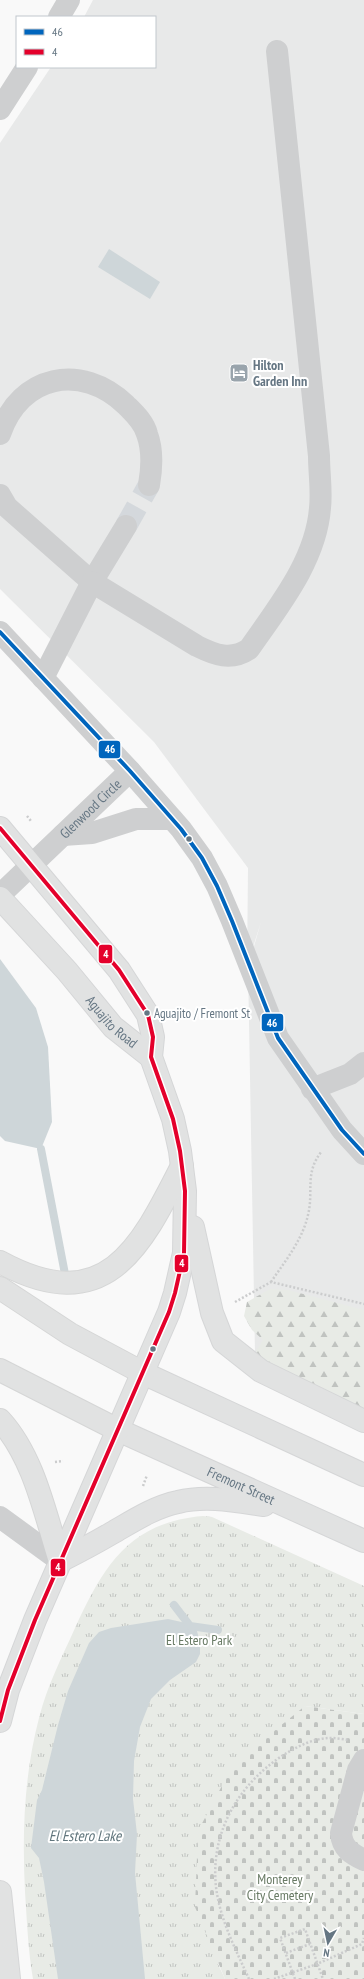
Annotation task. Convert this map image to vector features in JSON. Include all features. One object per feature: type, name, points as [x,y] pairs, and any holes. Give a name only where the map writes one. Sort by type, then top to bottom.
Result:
[{"type":"main road","name":"Aguajito Road","points":[[0,828],[119,970],[132,989],[148,1015],[153,1037],[151,1058]]},
{"type":"main road","name":"Aguajito Road","points":[[0,897],[67,971],[112,1027],[151,1058]]},
{"type":"main road","points":[[151,1058],[173,1119],[207,1292],[214,1318],[223,1341],[261,1371],[364,1421]]},
{"type":"main road","points":[[0,1262],[23,1273],[51,1281],[86,1281],[100,1276],[113,1269],[135,1248],[153,1222],[182,1166]]},
{"type":"main road","points":[[0,1721],[17,1664],[60,1561],[169,1312],[180,1272],[186,1225],[185,1191],[182,1166]]},
{"type":"main road","points":[[0,1288],[84,1342],[143,1373],[364,1475]]},
{"type":"main road","name":"Fremont Street","points":[[0,1370],[118,1430],[364,1541]]},
{"type":"main road","points":[[0,1420],[15,1438],[27,1461],[60,1561]]},
{"type":"main road","points":[[60,1561],[137,1518],[179,1501],[200,1499],[227,1500],[288,1508]]},
{"type":"main road","points":[[0,1892],[9,1979]]},
{"type":"street","points":[[60,16],[69,0]]},
{"type":"street","points":[[0,495],[7,507],[92,582],[197,646],[214,654],[229,657],[242,654],[249,649],[291,587],[305,562],[314,536],[320,509],[319,456],[277,51]]},
{"type":"street","points":[[0,109],[26,68]]},
{"type":"street","points":[[0,434],[4,423],[17,402],[33,389],[52,381],[74,380],[98,386],[119,398],[136,414],[147,433],[151,453],[152,471],[149,485]]},
{"type":"street","points":[[43,678],[92,582],[126,526]]},
{"type":"street","name":"Glenwood Circle","points":[[0,632],[130,771],[0,897]]},
{"type":"street","points":[[130,771],[172,819],[202,858],[217,886],[278,1038],[312,1089],[342,1130],[364,1154]]},
{"type":"street","points":[[63,835],[92,833],[136,819],[172,819]]},
{"type":"street","points":[[312,1089],[350,1074],[364,1063]]},
{"type":"street","points":[[0,1517],[60,1561]]},
{"type":"street","points":[[364,1760],[358,1770],[342,1833],[342,1840],[346,1849],[364,1860]]},
{"type":"path","points":[[27,816],[31,821]]},
{"type":"path","points":[[229,1306],[271,1282],[294,1248],[304,1230],[309,1214],[310,1172],[314,1160],[322,1151]]},
{"type":"path","points":[[271,1282],[364,1304]]},
{"type":"path","points":[[141,1492],[147,1475]]},
{"type":"path","points":[[249,1979],[219,1906],[215,1866],[218,1846],[224,1825],[233,1806],[245,1788],[261,1771],[279,1758],[296,1747],[329,1738],[353,1741]]},
{"type":"path","points":[[295,1979],[280,1938],[305,1929],[323,1979]]},
{"type":"path","points":[[274,1979],[318,1964],[362,1944],[364,1938]]},
{"type":"path","points":[[286,1953],[310,1944]]},
{"type":"shaded area","points":[[93,0],[364,0],[364,1408],[276,1367],[255,1353],[248,967],[261,922],[247,966],[248,868],[154,742],[0,589],[0,143],[50,68],[156,68],[156,16],[85,16]]},
{"type":"green space","points":[[270,1289],[288,1290],[364,1310],[364,1409],[276,1367],[255,1353],[263,1340],[252,1330],[244,1316],[247,1302]]},
{"type":"green space","name":"El Estero Park","points":[[203,1516],[212,1517],[364,1586],[364,1714],[305,1706],[218,1964],[225,1979],[33,1979],[25,1892],[25,1804],[34,1739],[50,1683],[96,1586],[108,1567],[122,1551],[137,1538],[156,1527],[177,1520]]},
{"type":"green space","name":"Monterey City Cemetery","points":[[305,1706],[364,1714],[364,1979],[225,1979],[195,1907],[198,1831],[234,1763]]},
{"type":"water","points":[[109,249],[160,282],[150,299],[98,267]]},
{"type":"water","points":[[0,959],[36,1008],[48,1047],[52,1122],[41,1149],[5,1141],[0,1136]]},
{"type":"water","name":"El Estero Lake","points":[[168,1619],[186,1623],[197,1631],[200,1643],[200,1654],[196,1662],[170,1680],[151,1699],[140,1727],[134,1761],[133,1799],[137,1834],[135,1873],[145,1979],[58,1979],[44,1882],[39,1858],[31,1848],[37,1800],[42,1790],[68,1691],[89,1643],[99,1632],[111,1628]]},
{"type":"waterway","points":[[41,1149],[65,1274]]},
{"type":"waterway","points":[[174,1605],[190,1626],[218,1630]]},
{"type":"tunnel","points":[[126,526],[149,485]]},
{"type":"transit line","name":"46","points":[[0,632],[130,771],[181,829],[202,858],[217,886],[232,921],[278,1038],[342,1130],[364,1154]]},
{"type":"transit line","name":"4","points":[[0,828],[119,970],[148,1015],[153,1037],[151,1057],[173,1119],[180,1151],[185,1191],[184,1253],[169,1312],[35,1620],[8,1690],[0,1721]]},
{"type":"place","name":"Hilton Garden Inn","points":[[239,373]]},
{"type":"place","name":"Aguajito / Fremont St","points":[[147,1013]]}]
